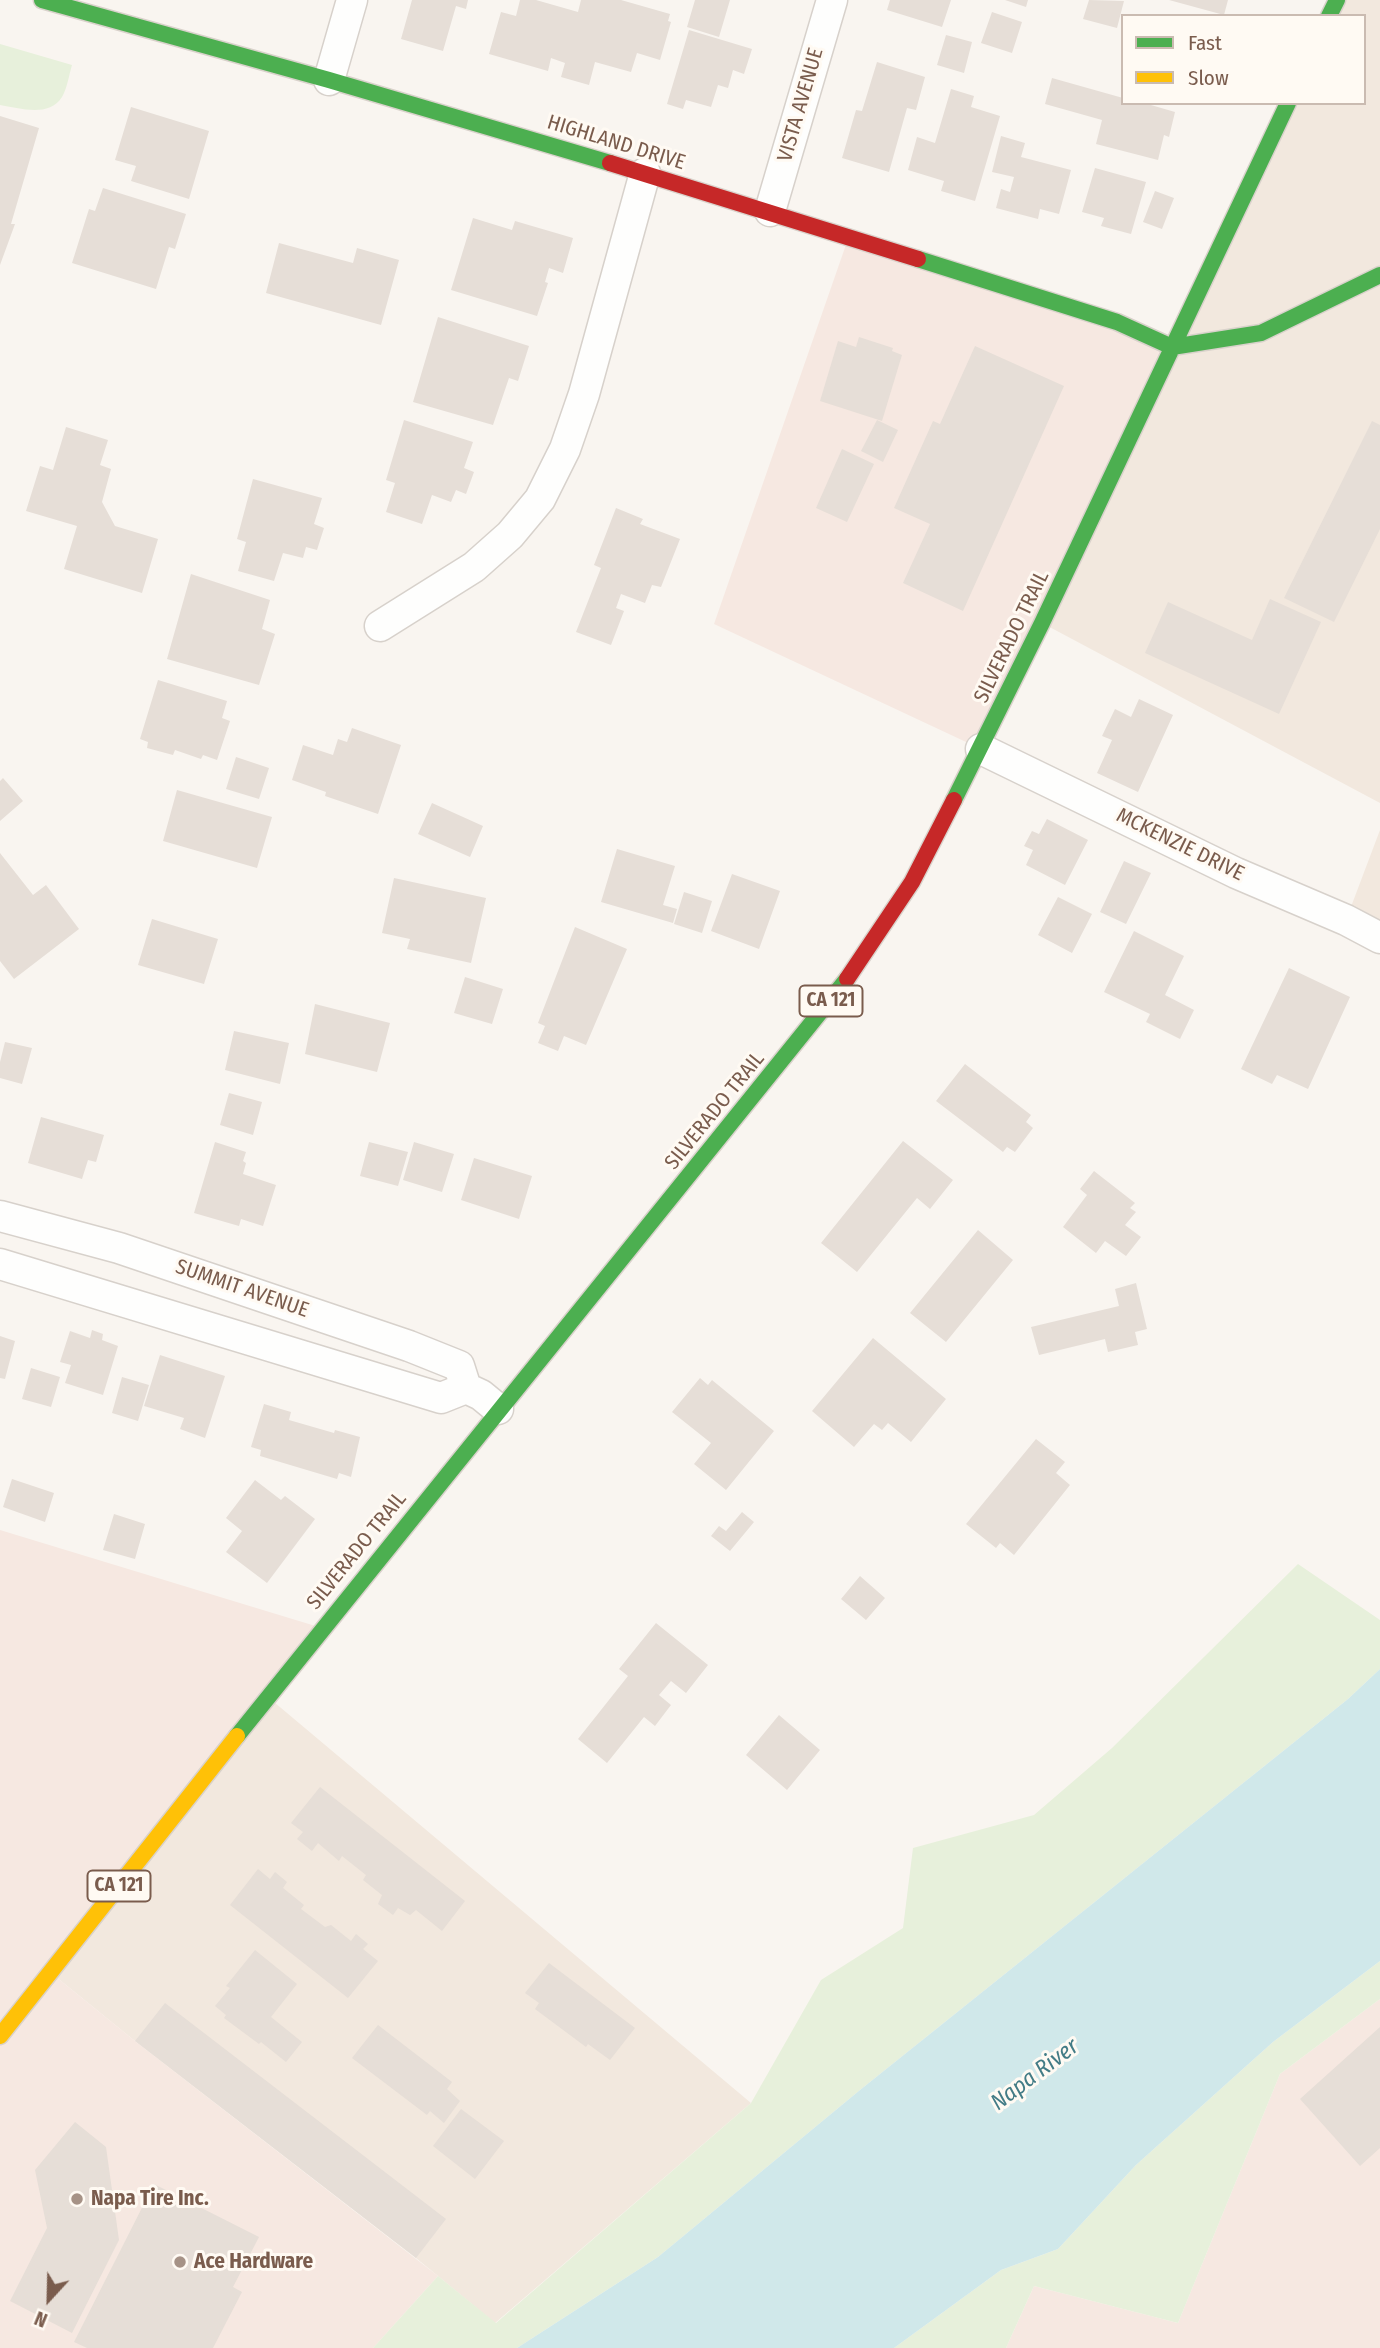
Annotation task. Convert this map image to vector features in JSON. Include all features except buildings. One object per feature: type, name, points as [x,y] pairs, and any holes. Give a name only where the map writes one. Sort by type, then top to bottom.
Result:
[{"type":"main road","name":"HIGHLAND DRIVE","points":[[42,0],[329,80],[770,211],[1117,322],[1172,347]]},
{"type":"main road","name":"SILVERADO TRAIL","points":[[0,2036],[322,1628],[845,983],[912,881],[981,749],[1287,105]]},
{"type":"main road","points":[[1172,347],[1261,333],[1380,275]]},
{"type":"street","points":[[329,80],[352,0]]},
{"type":"street","name":"VISTA AVENUE","points":[[770,211],[832,0]]},
{"type":"street","points":[[380,626],[474,567],[510,535],[540,499],[565,449],[584,394],[645,173]]},
{"type":"street","name":"MCKENZIE DRIVE","points":[[981,749],[1236,873],[1346,920],[1380,938]]},
{"type":"street","points":[[1346,920],[1380,915]]},
{"type":"street","name":"SUMMIT AVENUE","points":[[0,1216],[119,1248],[409,1346],[459,1366],[466,1388]]},
{"type":"street","name":"SUMMIT AVENUE","points":[[0,1264],[441,1398],[466,1388],[481,1395],[498,1409]]},
{"type":"shaded area","points":[[1337,0],[1380,0],[1380,803],[1042,623],[1287,105],[1366,105],[1366,14],[1330,14]]},
{"type":"shaded area","points":[[849,236],[1172,347],[981,749],[714,624]]},
{"type":"shaded area","points":[[1380,830],[1380,938],[1346,920]]},
{"type":"shaded area","points":[[0,1530],[322,1628],[50,1972],[438,2276],[373,2348],[0,2348]]},
{"type":"shaded area","points":[[268,1697],[751,2103],[495,2323],[416,2258],[50,1972]]},
{"type":"shaded area","points":[[1380,1999],[1380,2348],[1006,2348],[1034,2286],[1178,2323],[1280,2074]]},
{"type":"green space","points":[[0,44],[72,65],[62,97],[50,108],[42,110],[0,105]]},
{"type":"green space","points":[[1298,1564],[1380,1620],[1380,1669],[1348,1699],[860,2090],[658,2257],[517,2348],[373,2348],[438,2276],[496,2323],[751,2103],[821,1980],[903,1928],[913,1848],[1034,1815],[1112,1748]]},
{"type":"green space","points":[[1380,1961],[1380,1999],[1280,2074],[1178,2323],[1034,2286],[1006,2348],[894,2348],[1001,2270],[1058,2249],[1136,2165],[1273,2042]]},
{"type":"water","name":"Napa River","points":[[1380,1669],[1380,1961],[1273,2042],[1136,2165],[1058,2249],[1001,2270],[894,2348],[517,2348],[658,2257],[860,2090],[1348,1699]]},
{"type":"traffic: fast","points":[[42,0],[329,80],[610,163]]},
{"type":"traffic: fast","points":[[1330,14],[1337,0]]},
{"type":"traffic: fast","points":[[954,800],[1042,623],[1287,105]]},
{"type":"traffic: fast","points":[[918,259],[1117,322],[1172,347],[1261,333],[1380,275]]},
{"type":"traffic: fast","points":[[237,1736],[847,979]]},
{"type":"traffic: slow","points":[[0,2036],[237,1736]]},
{"type":"traffic: jam","points":[[610,163],[918,259]]},
{"type":"traffic: jam","points":[[847,979],[912,882],[954,800]]},
{"type":"place","name":"Napa Tire Inc.","points":[[77,2199]]},
{"type":"place","name":"Ace Hardware","points":[[180,2262]]}]
